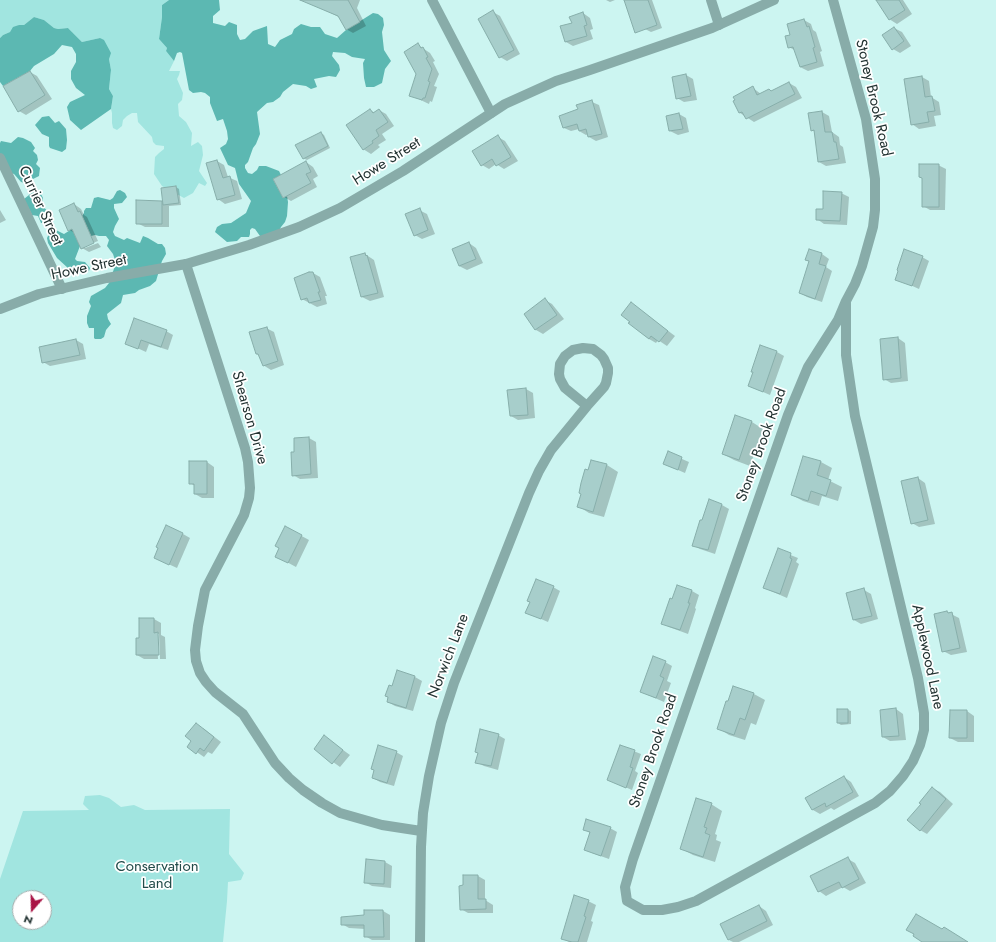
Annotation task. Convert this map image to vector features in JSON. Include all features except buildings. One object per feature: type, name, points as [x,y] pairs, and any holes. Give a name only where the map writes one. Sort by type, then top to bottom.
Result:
[{"type":"street","points":[[432,0],[491,114]]},
{"type":"street","points":[[711,0],[719,25]]},
{"type":"street","name":"Howe Street","points":[[0,309],[40,294],[107,278],[186,264],[299,227],[340,208],[403,171],[505,104],[556,80],[590,70],[719,25],[774,0]]},
{"type":"street","name":"Stoney Brook Road","points":[[627,901],[625,886],[633,859],[788,415],[808,367],[838,320],[862,266],[868,246],[875,210],[875,179],[866,119],[833,0]]},
{"type":"street","name":"Currier Street","points":[[0,158],[62,289]]},
{"type":"street","name":"Shearson Drive","points":[[186,264],[245,448],[250,476],[249,498],[244,515],[210,580],[203,601],[195,650],[196,662],[200,673],[215,692],[243,714],[275,763],[289,778],[322,804],[340,813],[382,825],[421,831]]},
{"type":"street","name":"Applewood Lane","points":[[627,901],[643,910],[662,910],[678,907],[696,900],[874,803],[890,791],[903,776],[913,761],[920,745],[924,730],[924,713],[918,678],[855,416],[846,355],[846,301]]},
{"type":"street","name":"Norwich Lane","points":[[420,942],[421,831],[425,795],[441,723],[460,668],[539,471],[551,450],[606,383],[608,373],[607,363],[601,355],[593,349],[583,348],[573,350],[565,356],[560,364],[559,374],[565,388],[587,406]]},
{"type":"green space","points":[[0,0],[169,0],[162,5],[159,39],[167,48],[166,51],[174,61],[169,71],[180,71],[177,79],[183,93],[182,100],[178,104],[179,116],[186,122],[192,133],[191,146],[198,142],[202,146],[203,155],[199,171],[207,183],[205,186],[199,183],[193,193],[184,198],[162,186],[154,174],[155,157],[164,149],[164,146],[156,145],[153,142],[152,137],[138,122],[137,113],[132,113],[127,116],[123,120],[122,126],[117,130],[113,128],[111,109],[113,96],[109,89],[111,70],[109,59],[100,38],[82,42],[68,28],[54,28],[44,20],[34,17],[24,25],[19,25],[0,38]]},
{"type":"green space","name":"Conservation Land","points":[[100,795],[109,798],[121,807],[134,805],[145,810],[230,809],[229,854],[244,873],[241,880],[228,882],[223,942],[0,942],[0,879],[23,811],[89,810],[83,804],[85,796]]},
{"type":"shaded area","points":[[169,0],[219,0],[220,10],[213,16],[213,23],[225,26],[229,22],[237,25],[237,34],[240,40],[245,39],[253,31],[267,26],[268,44],[275,47],[280,40],[292,34],[294,29],[301,24],[311,27],[320,27],[325,34],[337,38],[346,30],[373,13],[378,14],[383,18],[384,25],[382,32],[384,50],[391,61],[385,69],[382,83],[374,87],[366,87],[363,63],[365,59],[352,57],[345,53],[333,52],[332,56],[339,65],[340,70],[336,77],[329,76],[314,79],[317,87],[311,89],[306,86],[293,84],[283,92],[280,97],[273,102],[267,103],[257,112],[260,134],[248,162],[245,165],[245,168],[248,173],[252,174],[259,166],[266,166],[279,171],[281,175],[273,179],[283,198],[287,196],[288,202],[287,216],[279,231],[260,236],[255,229],[252,228],[250,230],[249,237],[241,237],[237,241],[227,242],[215,232],[217,227],[222,224],[231,223],[246,213],[251,201],[239,184],[235,168],[228,165],[220,148],[226,144],[228,139],[223,119],[217,121],[210,103],[210,97],[205,93],[193,93],[189,90],[182,53],[177,53],[174,61],[166,51],[167,48],[159,39],[162,5]]},
{"type":"shaded area","points":[[34,17],[44,20],[54,28],[68,28],[82,42],[100,38],[104,40],[111,53],[109,59],[111,70],[109,89],[113,96],[111,109],[81,130],[70,120],[67,107],[70,102],[85,95],[76,88],[71,79],[71,71],[76,62],[76,54],[72,47],[62,45],[54,54],[34,66],[30,71],[3,86],[0,82],[0,38],[10,32],[13,27],[24,25]]},
{"type":"shaded area","points":[[49,116],[55,123],[59,121],[66,129],[66,149],[62,152],[50,148],[49,137],[42,134],[35,125],[42,117]]},
{"type":"shaded area","points":[[18,137],[31,142],[35,148],[33,151],[37,155],[38,160],[36,164],[40,168],[39,176],[25,183],[21,182],[14,174],[7,172],[0,158],[1,141],[11,143]]},
{"type":"shaded area","points":[[120,190],[125,193],[127,197],[122,203],[114,204],[114,208],[119,219],[113,232],[115,236],[124,240],[127,238],[140,243],[143,236],[158,244],[162,244],[165,248],[166,254],[162,261],[156,281],[150,286],[135,293],[123,295],[121,303],[107,314],[111,324],[106,330],[104,337],[101,339],[95,339],[94,328],[89,328],[87,323],[87,316],[91,306],[89,302],[91,296],[105,288],[109,283],[116,263],[113,254],[107,246],[109,240],[106,236],[91,236],[82,216],[86,208],[91,208],[94,198],[98,197],[110,200],[117,191]]},
{"type":"shaded area","points":[[34,191],[41,194],[43,198],[42,205],[48,212],[49,218],[44,223],[41,223],[38,216],[32,215],[24,199]]},
{"type":"shaded area","points":[[54,229],[64,234],[72,229],[80,246],[75,259],[77,261],[85,262],[90,268],[89,271],[80,273],[69,269],[57,258],[48,243],[47,238],[51,230]]}]
